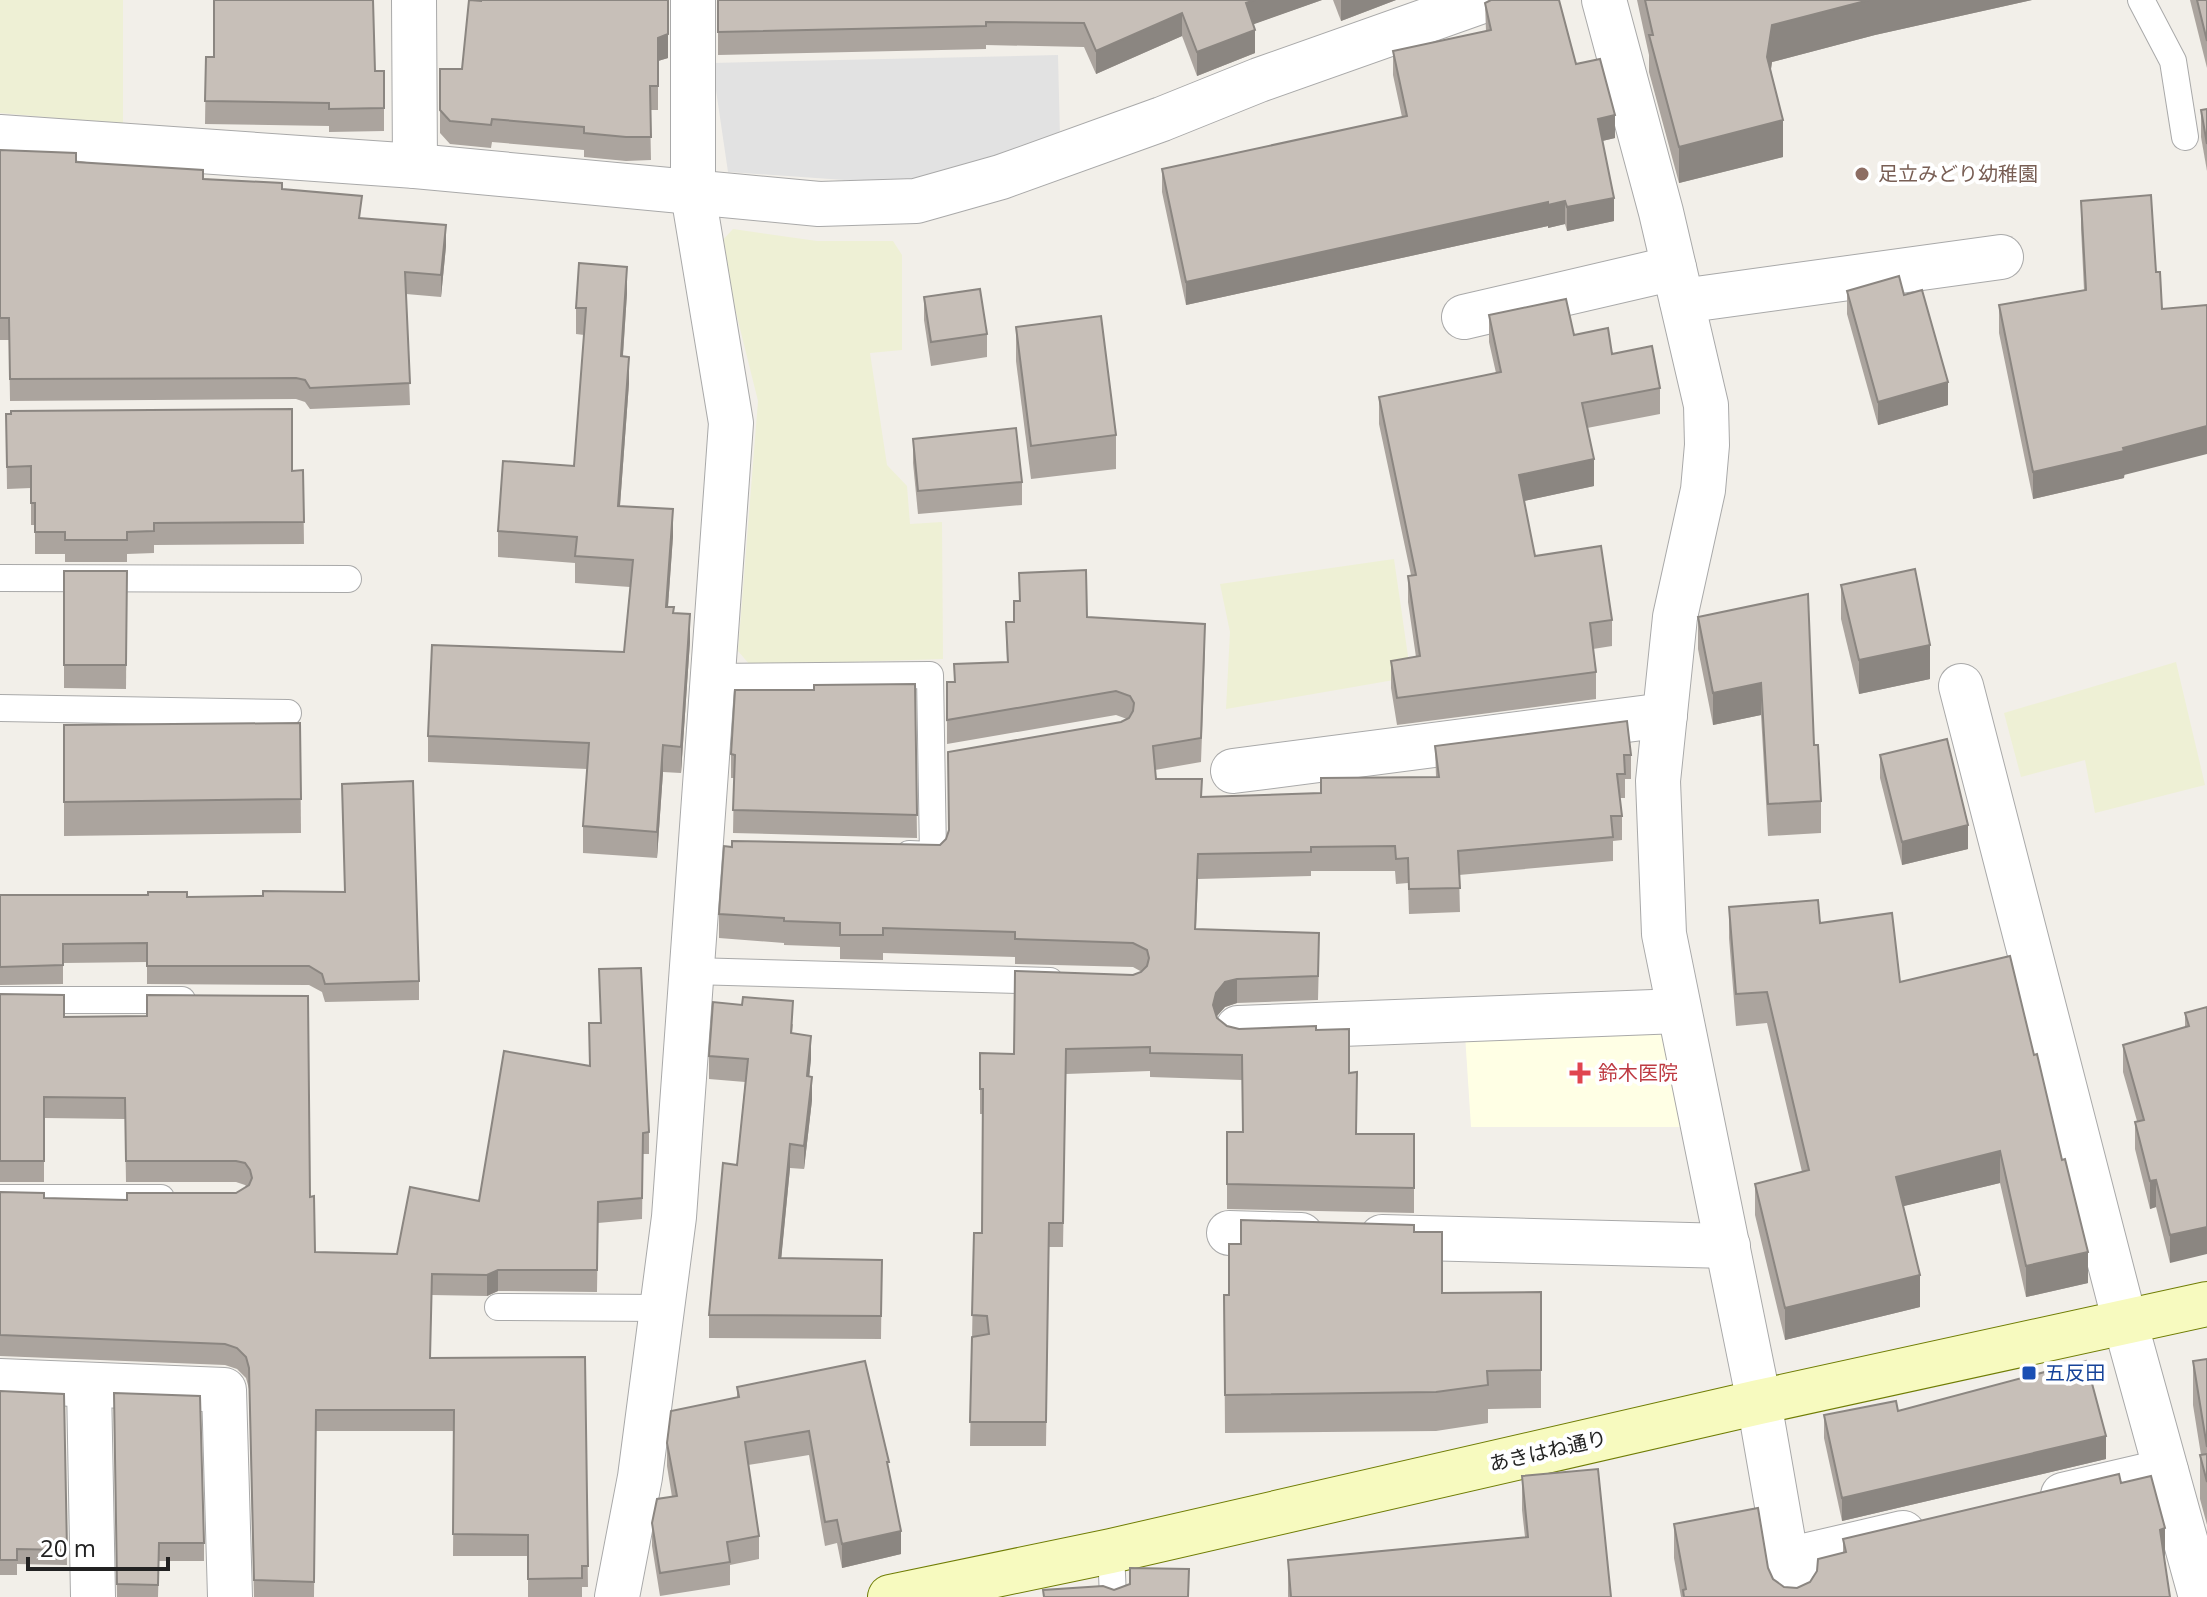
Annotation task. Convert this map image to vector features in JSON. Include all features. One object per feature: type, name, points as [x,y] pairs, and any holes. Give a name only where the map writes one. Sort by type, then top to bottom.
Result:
[{"type":"street","points":[[414,0],[415,166]]},
{"type":"street","points":[[617,1597],[640,1477],[674,1217],[692,971],[716,849],[713,677],[731,423],[693,194],[693,0]]},
{"type":"street","points":[[0,137],[415,166],[819,204],[916,201],[959,191],[1485,0]]},
{"type":"street","points":[[1604,0],[1706,405],[1707,445],[1703,490],[1675,617],[1658,781],[1664,934],[1759,1402],[1790,1579],[1939,1525]]},
{"type":"street","points":[[1464,317],[1678,285],[2001,257]]},
{"type":"street","points":[[1961,686],[2125,1322],[2201,1597]]},
{"type":"street","points":[[1233,771],[1665,715]]},
{"type":"street","points":[[1238,1028],[1679,1011]]},
{"type":"street","points":[[1229,1233],[1728,1246]]},
{"type":"street","name":"あきはね通り","points":[[890,1597],[974,1589],[1111,1551],[1759,1402],[2207,1304]]},
{"type":"street","points":[[0,1381],[224,1390],[230,1597]]},
{"type":"street","points":[[89,1385],[93,1597]]},
{"type":"street","points":[[2030,1503],[2166,1471]]},
{"type":"lane","points":[[2141,0],[2173,61],[2185,137]]},
{"type":"lane","points":[[0,578],[348,579]]},
{"type":"lane","points":[[713,677],[930,675],[933,855],[887,853]]},
{"type":"lane","points":[[0,708],[288,713]]},
{"type":"lane","points":[[931,763],[962,757]]},
{"type":"lane","points":[[692,971],[1070,981]]},
{"type":"lane","points":[[0,1000],[201,1000]]},
{"type":"lane","points":[[0,1198],[189,1198]]},
{"type":"lane","points":[[498,1307],[662,1308]]},
{"type":"lane","points":[[1111,1551],[1113,1597]]},
{"type":"shaded area","points":[[0,0],[123,0],[123,124],[0,113]]},
{"type":"shaded area","points":[[1058,55],[1060,137],[920,180],[859,181],[728,172],[712,63]]},
{"type":"shaded area","points":[[733,229],[817,241],[893,241],[902,255],[902,350],[870,353],[887,465],[907,486],[910,524],[942,522],[943,659],[750,665],[738,651],[758,401],[719,244]]},
{"type":"shaded area","points":[[1394,559],[1411,677],[1226,709],[1230,632],[1220,584]]},
{"type":"shaded area","points":[[2176,662],[2205,785],[2095,813],[2085,760],[2021,777],[2004,713]]},
{"type":"shaded area","name":"鈴木医院","points":[[1679,1011],[1703,1127],[1471,1127],[1464,1019]]},
{"type":"building","points":[[214,0],[373,0],[375,71],[384,71],[384,108],[329,109],[329,103],[205,101],[206,57],[214,57]]},
{"type":"building","points":[[469,0],[668,0],[668,34],[658,38],[658,86],[650,86],[651,137],[584,133],[584,127],[492,119],[491,125],[450,121],[440,110],[440,69],[462,69]]},
{"type":"building","points":[[718,0],[1255,0],[1246,3],[1255,30],[1197,52],[1182,13],[1096,51],[1084,23],[986,22],[986,26],[718,32]]},
{"type":"building","points":[[1491,0],[1559,0],[1576,64],[1600,59],[1615,115],[1598,119],[1614,198],[1567,207],[1565,201],[1548,205],[1548,202],[1186,282],[1162,169],[1407,116],[1393,51],[1491,30],[1485,3]]},
{"type":"building","points":[[1645,0],[1869,0],[1772,25],[1767,57],[1783,120],[1679,147],[1649,35],[1653,35]]},
{"type":"building","points":[[2197,0],[2207,0],[2207,41]]},
{"type":"building","points":[[2207,109],[2207,144],[2201,110]]},
{"type":"building","points":[[0,150],[76,153],[76,162],[203,170],[203,179],[282,183],[282,189],[362,196],[359,218],[446,225],[441,275],[405,272],[410,383],[310,388],[305,380],[296,378],[10,379],[9,318],[0,318]]},
{"type":"building","points":[[2151,195],[2156,272],[2160,272],[2162,309],[2207,305],[2207,426],[2123,448],[2124,451],[2033,472],[1999,305],[2086,290],[2081,201]]},
{"type":"building","points":[[579,263],[627,267],[621,356],[629,357],[618,506],[673,509],[666,607],[674,607],[673,613],[690,614],[681,747],[663,745],[657,832],[583,826],[589,743],[428,736],[432,645],[624,652],[633,560],[575,556],[577,537],[498,531],[503,461],[574,466],[586,308],[576,308]]},
{"type":"building","points":[[1899,276],[1904,295],[1922,290],[1948,382],[1878,402],[1847,291]]},
{"type":"building","points":[[980,289],[987,334],[931,342],[924,297]]},
{"type":"building","points":[[1566,299],[1574,335],[1608,328],[1612,354],[1652,346],[1660,388],[1582,403],[1594,459],[1519,475],[1535,556],[1601,546],[1612,620],[1590,623],[1596,672],[1397,698],[1391,661],[1420,656],[1408,576],[1416,575],[1379,397],[1501,372],[1489,315]]},
{"type":"building","points":[[1101,316],[1116,435],[1031,446],[1016,327]]},
{"type":"building","points":[[292,409],[292,471],[303,470],[304,522],[154,523],[154,531],[127,532],[127,540],[65,540],[65,532],[35,532],[31,466],[7,467],[6,414],[11,414],[11,411]]},
{"type":"building","points":[[1016,428],[1022,482],[918,491],[913,439]]},
{"type":"building","points":[[1915,569],[1930,645],[1859,660],[1841,585]]},
{"type":"building","points":[[1086,570],[1087,617],[1205,624],[1201,738],[1153,746],[1156,779],[1202,779],[1201,797],[1321,793],[1321,778],[1439,777],[1435,746],[1627,721],[1631,755],[1624,755],[1625,774],[1617,774],[1622,816],[1611,816],[1613,837],[1458,851],[1460,888],[1409,889],[1408,858],[1396,859],[1395,846],[1311,847],[1311,852],[1198,854],[1195,929],[1319,933],[1318,976],[1225,982],[1216,993],[1213,1005],[1217,1018],[1227,1026],[1239,1029],[1316,1026],[1316,1030],[1349,1029],[1349,1073],[1357,1072],[1356,1134],[1414,1134],[1414,1188],[1227,1184],[1227,1132],[1243,1132],[1242,1055],[1150,1053],[1150,1047],[1066,1049],[1063,1223],[1049,1223],[1046,1422],[970,1422],[972,1337],[989,1334],[987,1316],[972,1315],[974,1233],[982,1233],[983,1089],[980,1089],[980,1053],[1014,1054],[1015,971],[1133,975],[1147,966],[1147,950],[1133,943],[1015,939],[1015,932],[883,928],[883,935],[840,935],[840,923],[719,914],[724,846],[732,847],[732,841],[940,845],[949,830],[948,752],[1121,722],[1129,718],[1134,703],[1130,696],[1116,691],[947,720],[947,682],[955,682],[954,664],[1008,662],[1006,622],[1014,622],[1014,601],[1020,601],[1019,573]]},
{"type":"building","points":[[64,571],[127,571],[126,665],[64,665]]},
{"type":"building","points":[[1808,594],[1814,745],[1818,745],[1821,801],[1768,804],[1761,683],[1713,693],[1698,617]]},
{"type":"building","points":[[915,684],[917,815],[733,810],[735,755],[731,754],[735,690],[814,690],[814,685]]},
{"type":"building","points":[[300,723],[301,799],[64,802],[64,725]]},
{"type":"building","points":[[1947,739],[1968,825],[1902,842],[1880,755]]},
{"type":"building","points":[[413,781],[419,981],[325,984],[322,974],[309,966],[147,966],[147,943],[63,944],[63,965],[0,967],[0,895],[187,892],[187,897],[263,896],[263,891],[345,892],[342,784]]},
{"type":"building","points":[[1818,900],[1820,923],[1892,913],[1900,982],[2010,956],[2088,1252],[2026,1266],[2000,1151],[1896,1177],[1920,1275],[1785,1308],[1755,1184],[1809,1170],[1767,992],[1736,994],[1729,907]]},
{"type":"building","points":[[641,968],[649,1132],[643,1133],[642,1198],[598,1202],[597,1270],[432,1274],[430,1358],[585,1357],[588,1566],[582,1566],[582,1578],[528,1579],[528,1535],[453,1534],[454,1410],[316,1410],[314,1582],[254,1580],[249,1368],[246,1357],[237,1348],[225,1344],[0,1335],[0,1192],[44,1193],[44,1198],[127,1200],[127,1193],[236,1193],[249,1185],[252,1178],[245,1163],[236,1161],[126,1161],[125,1098],[44,1097],[44,1161],[0,1161],[0,994],[64,995],[64,1017],[147,1016],[147,995],[308,996],[310,1197],[314,1196],[315,1252],[397,1254],[410,1187],[479,1201],[504,1051],[590,1066],[589,1023],[601,1023],[599,969]]},
{"type":"building","points":[[743,997],[793,1001],[791,1033],[811,1036],[807,1076],[812,1077],[804,1146],[790,1144],[779,1258],[882,1260],[881,1316],[709,1315],[723,1163],[737,1165],[748,1059],[709,1056],[713,1002],[742,1005]]},
{"type":"building","points":[[2207,1007],[2207,1227],[2170,1235],[2156,1180],[2150,1181],[2135,1122],[2144,1120],[2123,1045],[2189,1026],[2185,1013]]},
{"type":"building","points":[[1241,1220],[1414,1225],[1414,1232],[1442,1232],[1442,1293],[1541,1292],[1541,1370],[1487,1371],[1488,1385],[1436,1392],[1225,1395],[1224,1295],[1229,1295],[1229,1244],[1241,1244]]},
{"type":"building","points":[[2207,1359],[2207,1447],[2193,1361]]},
{"type":"building","points":[[865,1361],[889,1462],[901,1531],[842,1544],[837,1520],[825,1522],[809,1431],[745,1442],[759,1536],[727,1542],[730,1562],[660,1573],[652,1523],[657,1499],[677,1496],[667,1443],[671,1411],[739,1397],[737,1387]]},
{"type":"building","points":[[2086,1361],[2106,1436],[1842,1498],[1824,1415],[1896,1401],[1898,1411]]},
{"type":"building","points":[[0,1391],[64,1394],[67,1550],[17,1549],[17,1560],[0,1560]]},
{"type":"building","points":[[114,1393],[200,1396],[204,1543],[159,1543],[158,1585],[117,1584]]},
{"type":"building","points":[[2207,1454],[2207,1482],[2200,1455]]},
{"type":"building","points":[[1598,1469],[1611,1597],[1291,1597],[1288,1560],[1528,1537],[1522,1476]]},
{"type":"building","points":[[2119,1474],[2121,1483],[2151,1476],[2165,1528],[2160,1530],[2170,1597],[1684,1597],[1683,1590],[1686,1589],[1674,1524],[1758,1508],[1768,1568],[1773,1579],[1784,1587],[1797,1588],[1810,1582],[1817,1571],[1818,1559],[1846,1552],[1843,1539]]},
{"type":"building","points":[[1130,1568],[1189,1569],[1188,1597],[1044,1597],[1043,1590],[1103,1586],[1114,1590],[1130,1584]]},
{"type":"place","name":"足立みどり幼稚園","points":[[1862,174]]},
{"type":"place","name":"鈴木医院","points":[[1580,1073]]},
{"type":"place","name":"五反田","points":[[2029,1373]]}]
